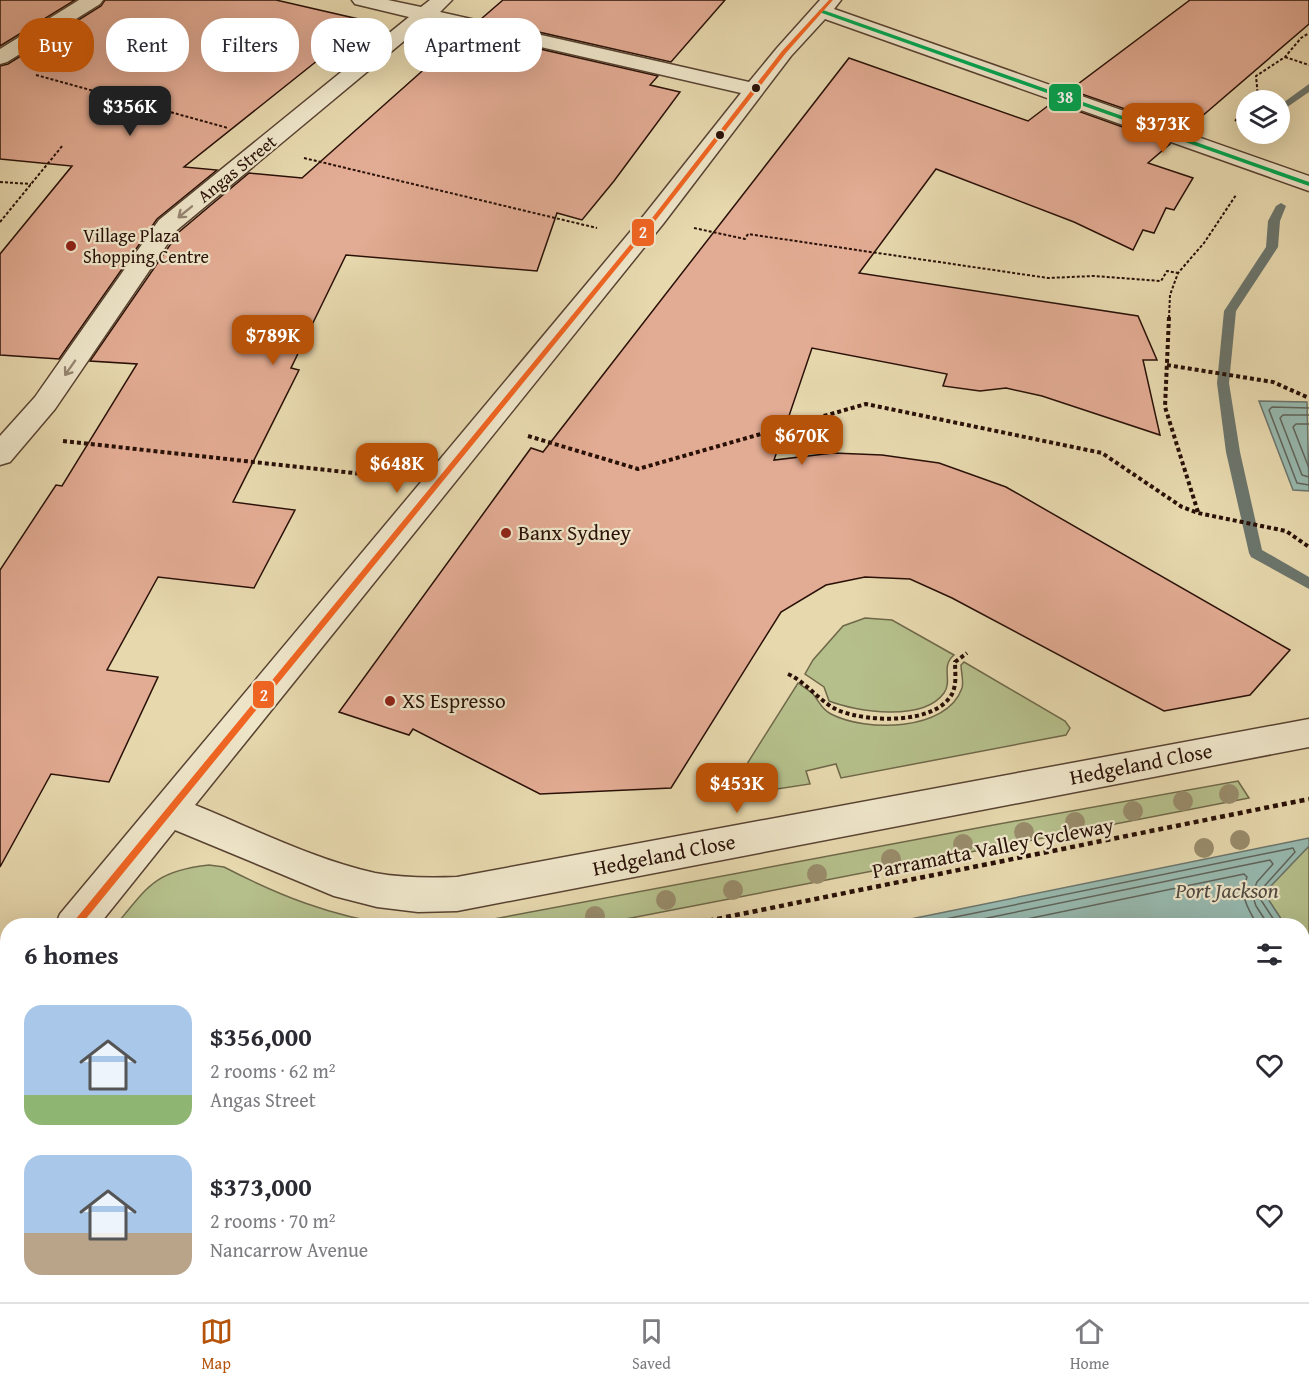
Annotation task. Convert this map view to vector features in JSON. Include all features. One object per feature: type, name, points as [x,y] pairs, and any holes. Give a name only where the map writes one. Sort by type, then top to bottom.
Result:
[{"type":"street","points":[[0,58],[93,0]]},
{"type":"street","points":[[362,0],[754,90]]},
{"type":"street","name":"Angas Street","points":[[7,446],[45,403],[168,225],[442,0]]},
{"type":"street","points":[[81,918],[646,228],[783,52],[826,6],[1309,184]]},
{"type":"street","name":"Hedgeland Close","points":[[169,811],[334,879],[377,890],[408,894],[457,894],[1309,733]]},
{"type":"path","points":[[1257,90],[1256,76],[1286,57],[1300,38],[1309,33]]},
{"type":"path","points":[[1286,57],[1309,65]]},
{"type":"path","points":[[49,79],[228,128],[263,149],[646,228],[745,239],[748,234],[1048,278],[1094,276],[1161,281],[1167,271],[1178,273]]},
{"type":"path","points":[[0,222],[63,145]]},
{"type":"path","points":[[1198,513],[1165,407],[1170,295],[1178,273],[1204,243],[1255,166]]},
{"type":"path","points":[[0,182],[31,184]]},
{"type":"path","points":[[1167,365],[1273,382],[1309,398]]},
{"type":"path","points":[[486,424],[638,470],[866,404],[1102,453],[1182,507],[1198,513],[1286,531],[1309,547]]},
{"type":"path","points":[[7,446],[438,482]]},
{"type":"path","points":[[789,674],[802,679],[826,704],[849,714],[884,719],[914,716],[936,708],[950,697],[956,685],[955,663],[967,653]]},
{"type":"path","name":"Parramatta Valley Cycleway","points":[[722,918],[1228,818],[1309,799]]},
{"type":"green space","points":[[865,618],[892,620],[954,655],[948,664],[944,693],[934,702],[906,711],[872,711],[829,701],[824,687],[805,674],[813,660],[843,626]]},
{"type":"green space","points":[[964,662],[1065,721],[1070,728],[1066,735],[841,778],[836,764],[806,771],[810,784],[751,793],[743,787],[740,775],[798,683],[813,694],[828,712],[846,720],[864,724],[904,724],[940,713],[953,702],[962,688],[961,665]]},
{"type":"green space","points":[[1238,781],[1249,798],[631,918],[499,918]]},
{"type":"green space","points":[[1309,846],[1309,918],[1280,918],[1264,893]]},
{"type":"green space","points":[[209,865],[224,867],[306,904],[357,918],[122,918],[145,890],[154,883],[176,871]]},
{"type":"water","points":[[1259,401],[1307,402],[1309,491],[1293,490]]},
{"type":"water","name":"Port Jackson","points":[[1309,838],[1309,846],[1264,893],[1280,918],[915,918]]},
{"type":"building","points":[[0,0],[75,0],[46,18],[18,18],[18,35],[0,46]]},
{"type":"building","name":"Village Plaza Shopping Centre","points":[[105,0],[276,0],[354,18],[311,18],[311,66],[184,167],[217,170],[157,219],[59,359],[0,355],[0,254],[72,166],[0,159],[0,66],[18,58],[18,72],[94,72],[94,18],[82,18],[101,6]]},
{"type":"building","points":[[503,0],[725,0],[671,62],[542,33],[542,18],[482,18]]},
{"type":"building","points":[[1190,0],[1309,0],[1309,24],[1186,130],[1070,90]]},
{"type":"building","points":[[542,49],[658,76],[650,85],[680,92],[582,220],[557,213],[537,271],[346,255],[291,368],[299,370],[233,502],[295,510],[254,588],[158,577],[107,670],[158,677],[109,782],[51,774],[0,867],[0,570],[56,485],[62,486],[137,364],[90,361],[179,232],[249,173],[302,178],[421,72],[542,72]]},
{"type":"building","points":[[849,58],[1028,121],[1053,102],[1170,144],[1148,163],[1193,178],[1174,210],[1166,208],[1154,233],[1143,230],[1133,250],[1074,222],[936,169],[859,273],[1138,316],[1157,360],[1143,360],[1160,435],[1042,396],[1006,388],[980,391],[943,386],[947,374],[812,348],[774,460],[833,453],[882,455],[939,463],[1006,487],[1290,650],[1250,695],[1164,711],[952,598],[910,579],[865,577],[826,585],[781,612],[671,788],[540,794],[413,729],[409,735],[339,712],[531,448],[543,452]]},
{"type":"waterway","points":[[1290,101],[1309,87]]},
{"type":"waterway","points":[[1281,206],[1274,221],[1272,247],[1230,311],[1223,383],[1233,452],[1256,553],[1309,584]]},
{"type":"transit line","name":"2","points":[[81,918],[654,219],[784,52],[831,0]]},
{"type":"transit line","name":"38","points":[[821,11],[1309,184]]},
{"type":"place","name":"Village Plaza Shopping Centre","points":[[71,246]]},
{"type":"place","name":"Banx Sydney","points":[[506,533]]},
{"type":"place","name":"XS Espresso","points":[[390,701]]}]
